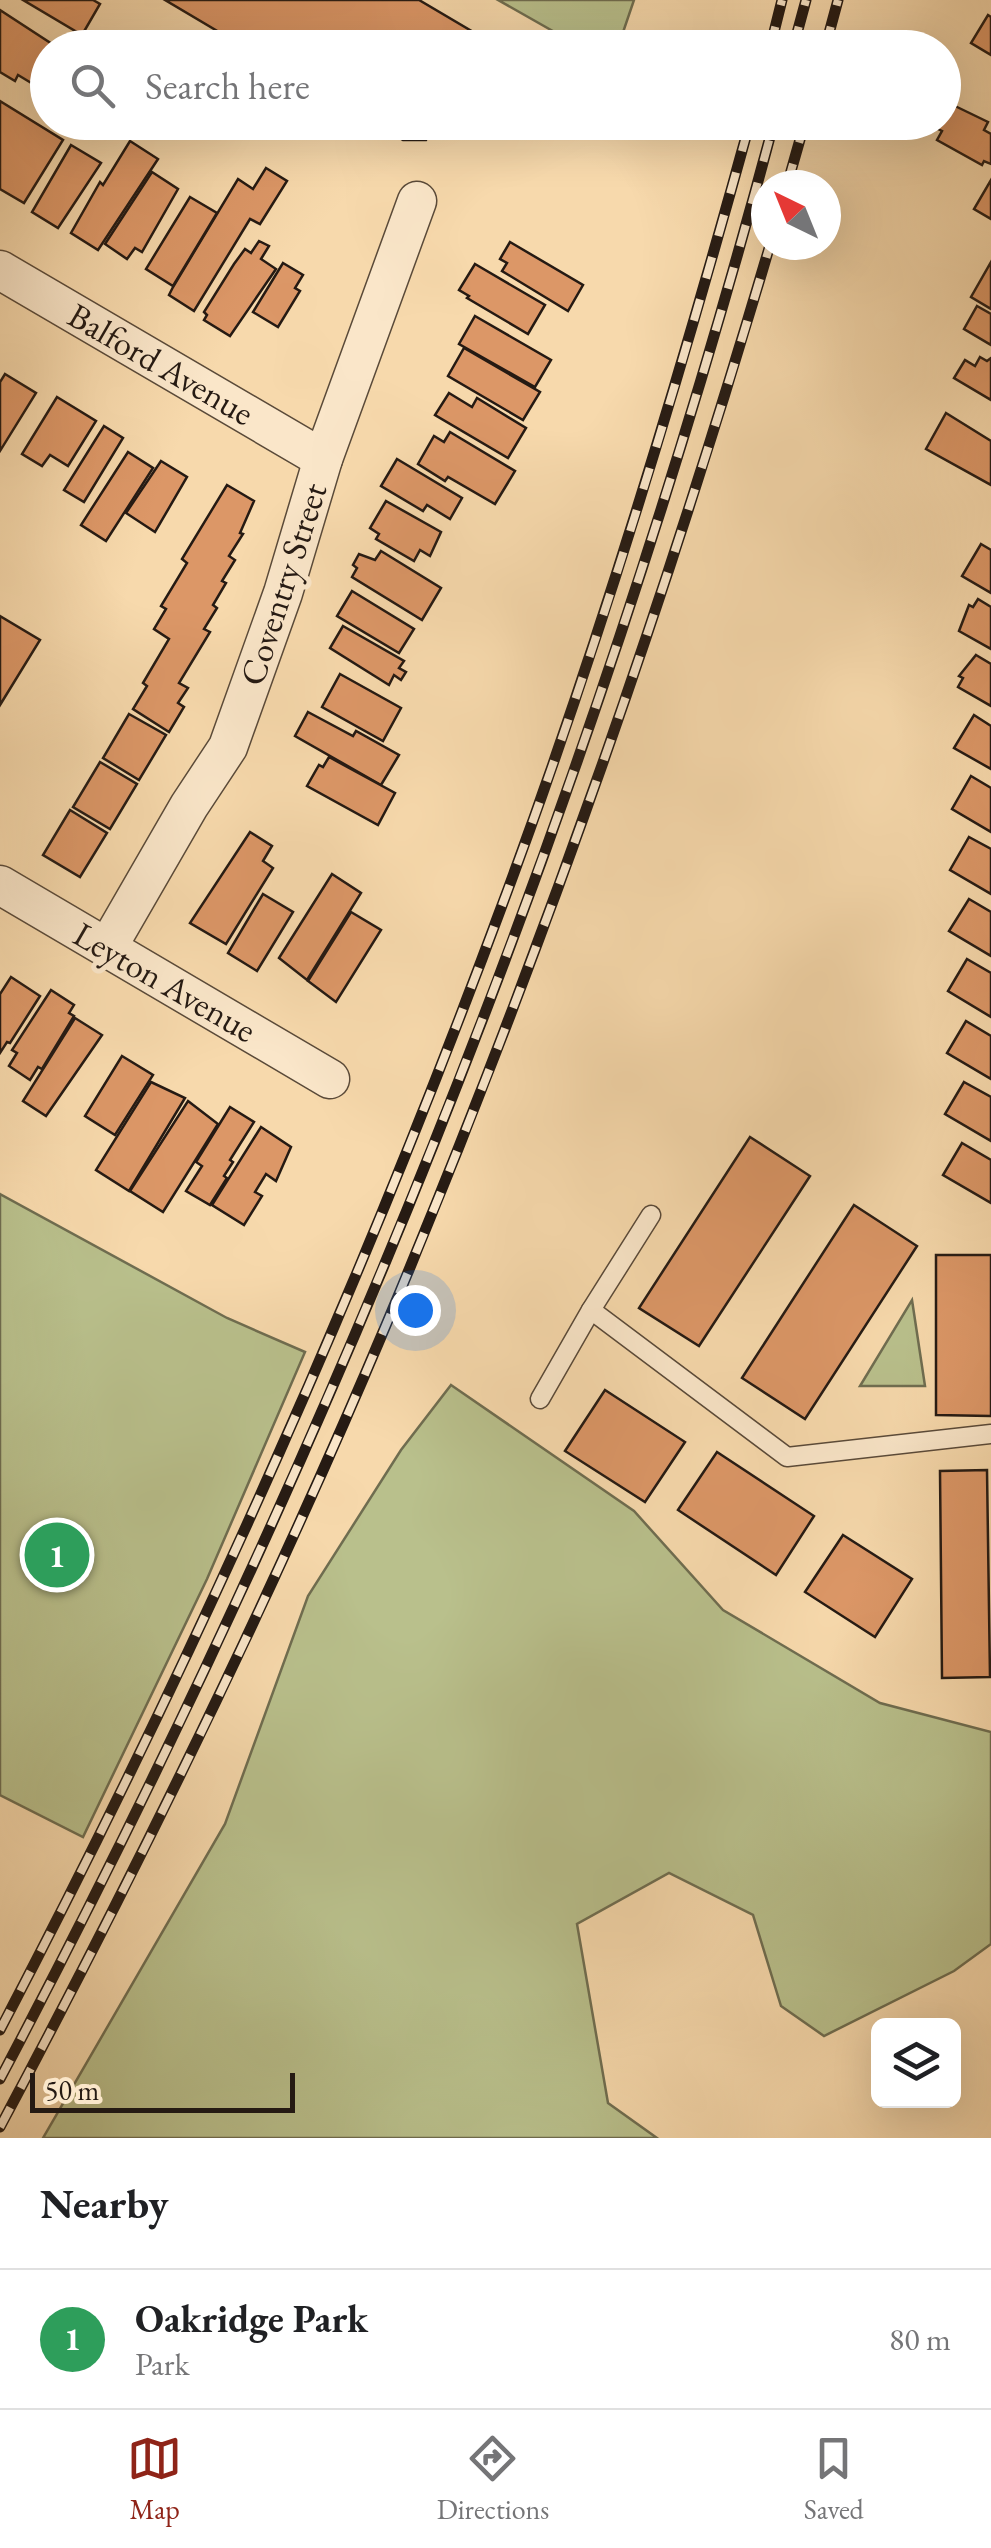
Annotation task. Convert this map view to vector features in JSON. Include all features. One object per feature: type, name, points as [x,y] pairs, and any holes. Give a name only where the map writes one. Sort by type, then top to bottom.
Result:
[{"type":"street","name":"Coventry Street","points":[[107,948],[228,747],[277,610],[323,459],[417,201]]},
{"type":"street","name":"Balford Avenue","points":[[0,270],[323,459]]},
{"type":"street","name":"Leyton Avenue","points":[[0,885],[330,1078]]},
{"type":"lane","points":[[540,1399],[651,1216]]},
{"type":"lane","points":[[591,1310],[788,1457],[991,1434]]},
{"type":"green space","points":[[498,0],[634,0],[624,30],[551,30]]},
{"type":"green space","points":[[0,1194],[227,1318],[305,1352],[207,1579],[83,1837],[0,1795]]},
{"type":"green space","points":[[912,1300],[925,1386],[860,1386]]},
{"type":"green space","points":[[451,1385],[634,1511],[723,1610],[880,1703],[991,1732],[991,1944],[954,1971],[824,2036],[781,2006],[753,1915],[669,1873],[577,1924],[608,2103],[657,2138],[43,2138],[225,1824],[308,1596],[401,1450]]},
{"type":"building","points":[[23,0],[93,0],[100,4],[85,30],[74,30]]},
{"type":"building","points":[[165,0],[419,0],[470,30],[216,30]]},
{"type":"building","points":[[0,10],[31,30],[30,82],[18,75],[15,81],[0,72]]},
{"type":"building","points":[[988,15],[991,17],[991,55],[971,43]]},
{"type":"building","points":[[0,101],[30,120],[30,140],[63,140],[24,203],[0,189]]},
{"type":"building","points":[[961,109],[988,122],[984,130],[991,134],[991,164],[984,161],[982,165],[937,140],[961,140]]},
{"type":"building","points":[[130,141],[158,159],[98,250],[71,233],[100,182],[103,185]]},
{"type":"building","points":[[71,145],[101,163],[58,228],[32,212]]},
{"type":"building","points":[[266,168],[287,181],[260,224],[250,219],[194,311],[169,295],[173,287],[238,179],[253,189]]},
{"type":"building","points":[[152,172],[178,189],[142,252],[135,248],[127,259],[105,244]]},
{"type":"building","points":[[991,180],[991,219],[974,209]]},
{"type":"building","points":[[190,197],[217,213],[173,286],[146,269]]},
{"type":"building","points":[[259,241],[269,246],[261,259],[276,269],[230,336],[204,320],[204,312],[245,249],[251,253]]},
{"type":"building","points":[[510,242],[583,285],[568,311],[502,271],[507,263],[500,259]]},
{"type":"building","points":[[991,262],[991,309],[971,297]]},
{"type":"building","points":[[283,263],[303,275],[295,288],[300,291],[278,327],[253,312]]},
{"type":"building","points":[[475,264],[545,305],[528,334],[459,290]]},
{"type":"building","points":[[977,306],[991,314],[991,345],[964,329]]},
{"type":"building","points":[[475,316],[551,360],[535,387],[459,344]]},
{"type":"building","points":[[464,348],[540,392],[523,420],[448,376]]},
{"type":"building","points":[[980,357],[987,361],[991,358],[991,400],[954,378],[965,360],[975,366]]},
{"type":"building","points":[[5,374],[36,393],[0,451],[0,382]]},
{"type":"building","points":[[449,393],[472,407],[477,398],[526,428],[508,458],[435,415]]},
{"type":"building","points":[[57,397],[96,421],[68,466],[50,455],[42,466],[22,454]]},
{"type":"building","points":[[946,413],[991,441],[991,485],[926,449]]},
{"type":"building","points":[[104,426],[123,438],[84,502],[64,490]]},
{"type":"building","points":[[450,432],[515,471],[495,504],[418,464],[434,436],[444,442]]},
{"type":"building","points":[[128,452],[153,468],[106,541],[81,525]]},
{"type":"building","points":[[397,459],[462,498],[450,519],[427,505],[423,511],[381,486]]},
{"type":"building","points":[[161,461],[187,477],[155,532],[126,513]]},
{"type":"building","points":[[227,485],[254,501],[240,533],[243,534],[229,556],[235,560],[213,605],[217,608],[204,629],[210,632],[179,683],[188,688],[178,703],[184,707],[169,732],[133,709],[169,639],[154,629],[166,609],[161,606],[187,563],[182,559]]},
{"type":"building","points":[[386,501],[441,532],[430,556],[420,550],[414,561],[376,539],[379,534],[370,528]]},
{"type":"building","points":[[981,544],[991,550],[991,593],[962,576]]},
{"type":"building","points":[[381,551],[441,588],[422,620],[352,577],[359,554],[375,560]]},
{"type":"building","points":[[352,591],[414,629],[399,653],[337,616]]},
{"type":"building","points":[[978,599],[991,607],[991,649],[959,631],[969,605],[973,607]]},
{"type":"building","points":[[0,616],[40,640],[0,705]]},
{"type":"building","points":[[343,626],[404,661],[399,668],[406,672],[401,680],[394,675],[389,685],[330,648]]},
{"type":"building","points":[[976,655],[991,664],[991,706],[958,687],[963,678],[959,676]]},
{"type":"building","points":[[340,674],[401,708],[383,741],[322,707]]},
{"type":"building","points":[[308,712],[353,736],[356,731],[399,755],[381,785],[295,736]]},
{"type":"building","points":[[129,714],[166,735],[139,780],[103,758]]},
{"type":"building","points":[[974,715],[991,726],[991,769],[954,748]]},
{"type":"building","points":[[329,757],[395,793],[378,825],[307,786],[319,765],[323,767]]},
{"type":"building","points":[[100,762],[137,784],[110,829],[73,807]]},
{"type":"building","points":[[971,776],[991,788],[991,832],[952,809]]},
{"type":"building","points":[[70,810],[107,833],[80,877],[43,855]]},
{"type":"building","points":[[250,832],[272,846],[263,861],[273,868],[226,944],[190,923]]},
{"type":"building","points":[[969,837],[991,849],[991,894],[950,870]]},
{"type":"building","points":[[332,874],[361,893],[307,980],[279,958]]},
{"type":"building","points":[[263,894],[293,912],[257,971],[228,953]]},
{"type":"building","points":[[969,899],[991,912],[991,956],[949,931]]},
{"type":"building","points":[[351,912],[381,930],[336,1002],[308,981]]},
{"type":"building","points":[[967,959],[991,973],[991,1017],[948,991]]},
{"type":"building","points":[[11,977],[40,996],[0,1053],[0,994]]},
{"type":"building","points":[[51,990],[74,1005],[69,1013],[74,1016],[42,1069],[38,1067],[30,1080],[9,1066],[17,1053],[12,1050]]},
{"type":"building","points":[[75,1018],[102,1035],[46,1116],[23,1101]]},
{"type":"building","points":[[966,1021],[991,1036],[991,1079],[947,1053]]},
{"type":"building","points":[[122,1056],[153,1075],[115,1135],[85,1116]]},
{"type":"building","points":[[151,1082],[185,1098],[129,1191],[96,1170]]},
{"type":"building","points":[[964,1082],[991,1097],[991,1141],[945,1114]]},
{"type":"building","points":[[188,1101],[218,1124],[163,1212],[130,1191]]},
{"type":"building","points":[[230,1107],[254,1122],[230,1160],[233,1162],[224,1176],[227,1178],[210,1205],[186,1191],[202,1166],[196,1162]]},
{"type":"building","points":[[261,1127],[291,1147],[276,1181],[266,1174],[255,1192],[262,1196],[244,1225],[212,1205]]},
{"type":"building","points":[[750,1137],[810,1176],[699,1346],[639,1308]]},
{"type":"building","points":[[962,1143],[991,1160],[991,1203],[943,1175]]},
{"type":"building","points":[[854,1205],[917,1246],[805,1419],[742,1378]]},
{"type":"building","points":[[936,1255],[991,1255],[991,1416],[936,1415]]},
{"type":"building","points":[[605,1390],[685,1442],[645,1502],[565,1451]]},
{"type":"building","points":[[717,1452],[814,1516],[776,1575],[678,1510]]},
{"type":"building","points":[[987,1470],[990,1677],[942,1678],[940,1471]]},
{"type":"building","points":[[843,1535],[912,1579],[875,1637],[805,1592]]},
{"type":"railway","points":[[774,30],[782,0]]},
{"type":"railway","points":[[798,30],[806,0]]},
{"type":"railway","points":[[830,30],[838,0]]},
{"type":"railway","points":[[0,2030],[206,1614],[332,1331],[449,1045],[539,804],[605,611],[745,140]]},
{"type":"railway","points":[[0,2079],[120,1844],[234,1607],[341,1366],[442,1122],[536,876],[623,627],[702,376],[769,140]]},
{"type":"railway","points":[[791,170],[800,140]]},
{"type":"railway","points":[[0,2127],[153,1831],[250,1630],[342,1427],[441,1193],[593,791],[685,519],[766,260]]},
{"type":"place","name":"Oakridge Park","points":[[57,1555]]}]
